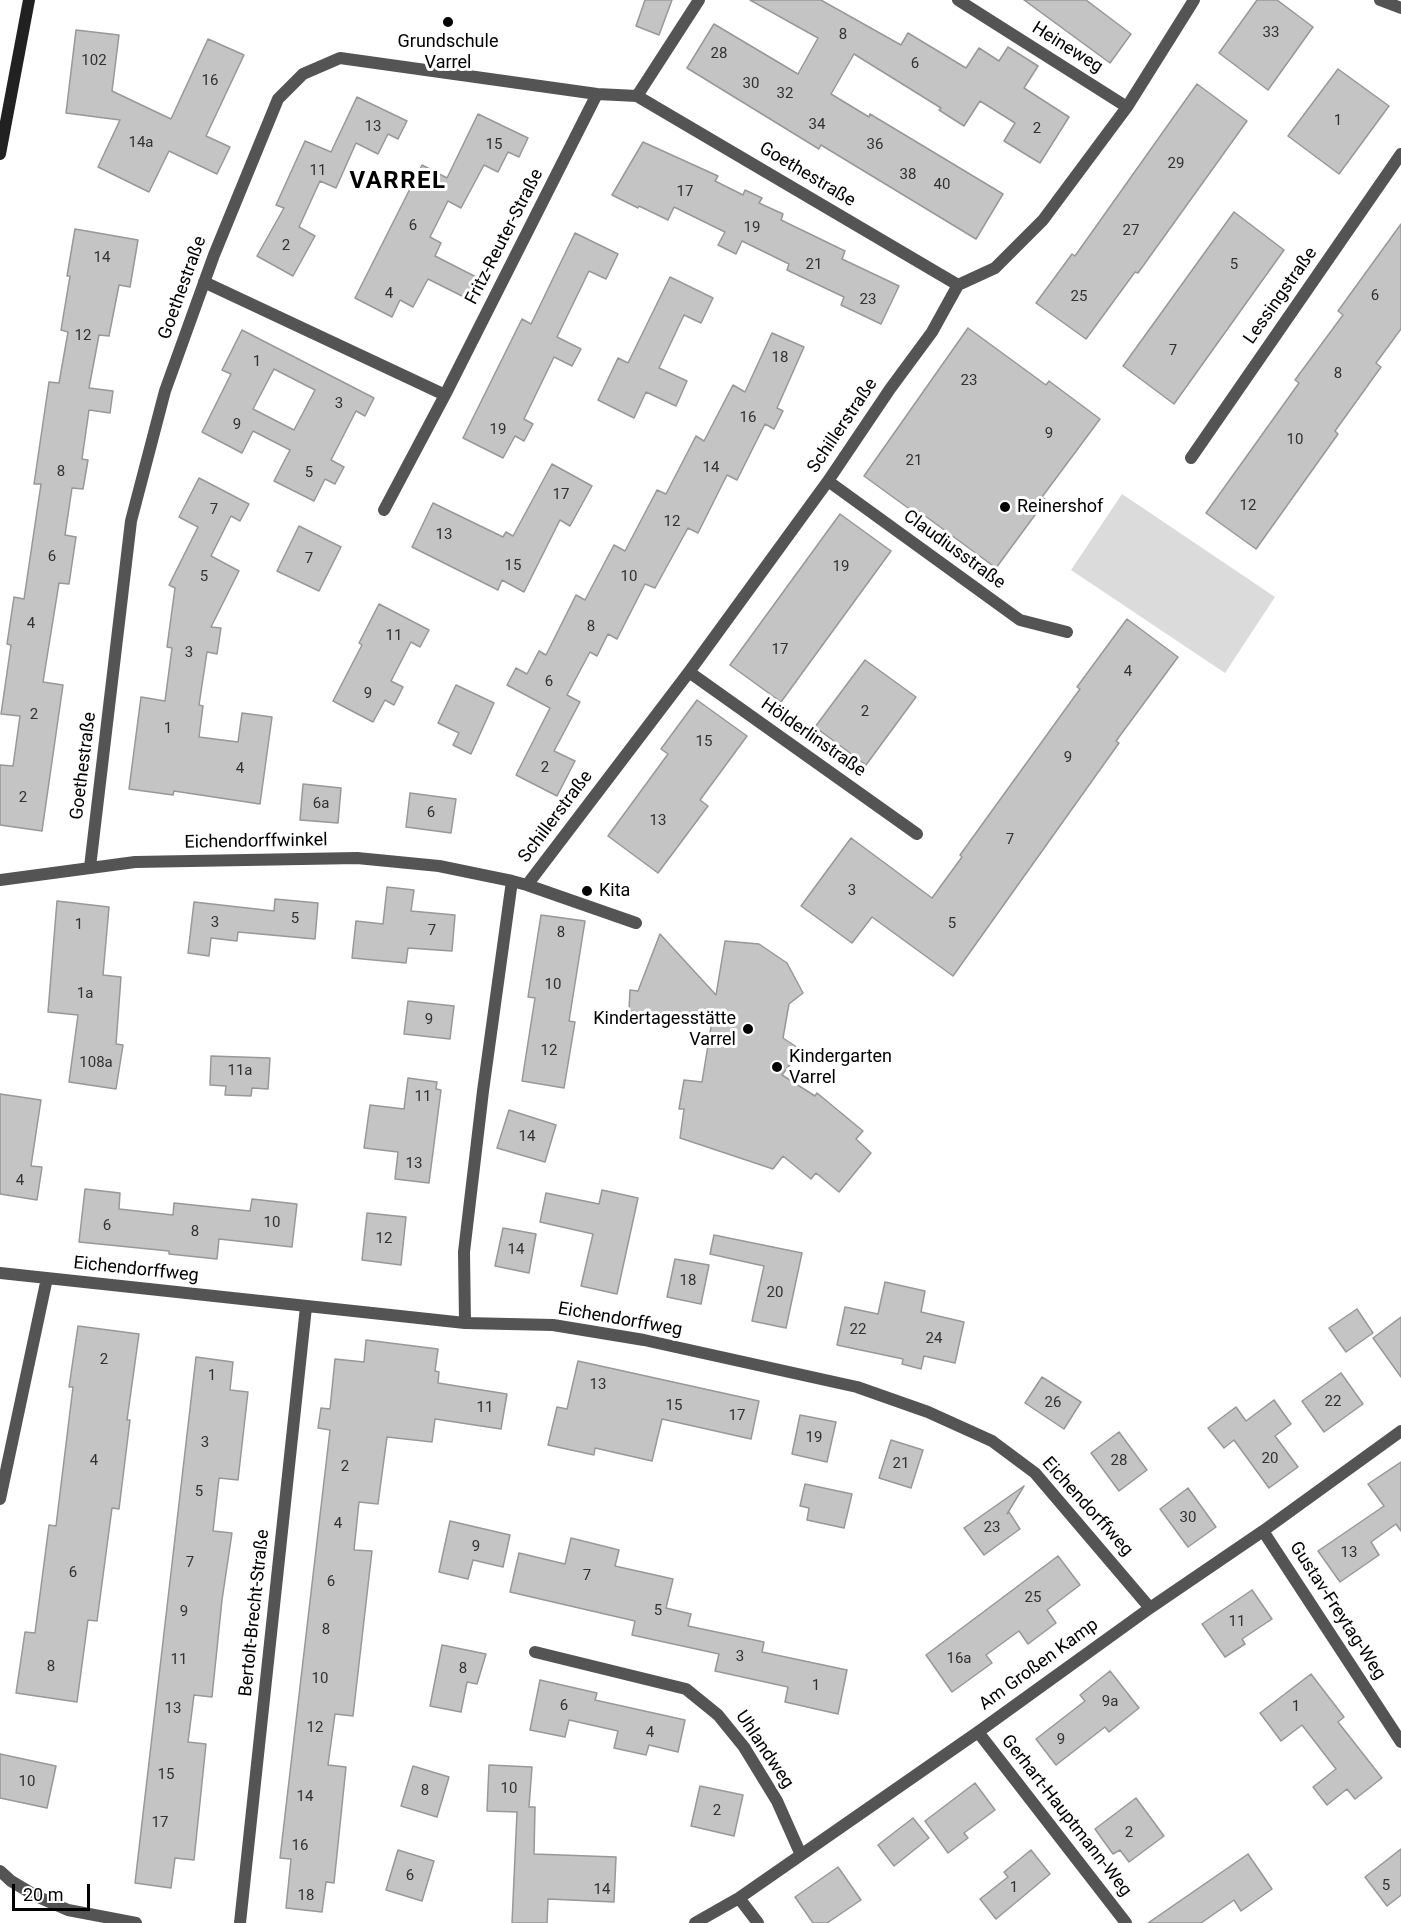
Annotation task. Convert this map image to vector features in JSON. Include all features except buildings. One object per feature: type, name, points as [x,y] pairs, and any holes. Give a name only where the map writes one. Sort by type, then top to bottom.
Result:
[{"type":"main road","points":[[0,154],[29,0]]},
{"type":"street","points":[[637,96],[699,0]]},
{"type":"street","name":"Heineweg","points":[[958,0],[1127,107]]},
{"type":"street","points":[[958,285],[995,268],[1043,220],[1127,107],[1194,0]]},
{"type":"street","points":[[1380,0],[1401,8]]},
{"type":"street","name":"Goethestraße","points":[[90,867],[131,521],[165,391],[204,282],[278,99],[303,74],[340,57],[597,94],[637,96],[958,285]]},
{"type":"street","name":"Fritz-Reuter-Straße","points":[[384,510],[445,395],[597,94]]},
{"type":"street","name":"Lessingstraße","points":[[1191,459],[1401,154]]},
{"type":"street","points":[[204,282],[445,395]]},
{"type":"street","name":"Schillerstraße","points":[[527,885],[689,672],[828,481],[890,389],[932,332],[958,285]]},
{"type":"street","name":"Claudiusstraße","points":[[828,481],[1020,620],[1067,632]]},
{"type":"street","name":"Hölderlinstraße","points":[[689,672],[917,834]]},
{"type":"street","name":"Eichendorffwinkel","points":[[0,880],[135,862],[357,858],[439,866],[512,881],[636,923]]},
{"type":"street","points":[[465,1323],[464,1252],[483,1091],[512,881]]},
{"type":"street","name":"Eichendorffweg","points":[[0,1273],[465,1323],[553,1325],[644,1340],[857,1387],[928,1412],[992,1441],[1035,1473],[1150,1608]]},
{"type":"street","points":[[0,1499],[47,1278]]},
{"type":"street","name":"Bertolt-Brecht-Straße","points":[[240,1923],[306,1307]]},
{"type":"street","name":"Am Großen Kamp","points":[[695,1923],[739,1898],[978,1732],[1401,1431]]},
{"type":"street","name":"Gustav-Freytag-Weg","points":[[1263,1530],[1401,1742]]},
{"type":"street","name":"Uhlandweg","points":[[535,1652],[686,1689],[718,1715],[744,1747],[777,1801],[801,1855]]},
{"type":"street","name":"Gerhart-Hauptmann-Weg","points":[[978,1732],[1126,1923]]},
{"type":"street","points":[[0,1871],[11,1881],[36,1896],[68,1910],[136,1923]]},
{"type":"street","points":[[739,1898],[758,1923]]},
{"type":"shaded area","points":[[1122,494],[1275,597],[1225,673],[1071,570]]},
{"type":"place","name":"Grundschule Varrel","points":[[448,22]]},
{"type":"place","name":"Reinershof","points":[[1005,507]]},
{"type":"place","name":"Kita","points":[[587,891]]},
{"type":"place","name":"Kindertagesstätte Varrel","points":[[748,1029]]},
{"type":"place","name":"Kindergarten Varrel","points":[[777,1067]]},
{"type":"district","name":"VARREL","points":[[398,182]]}]
